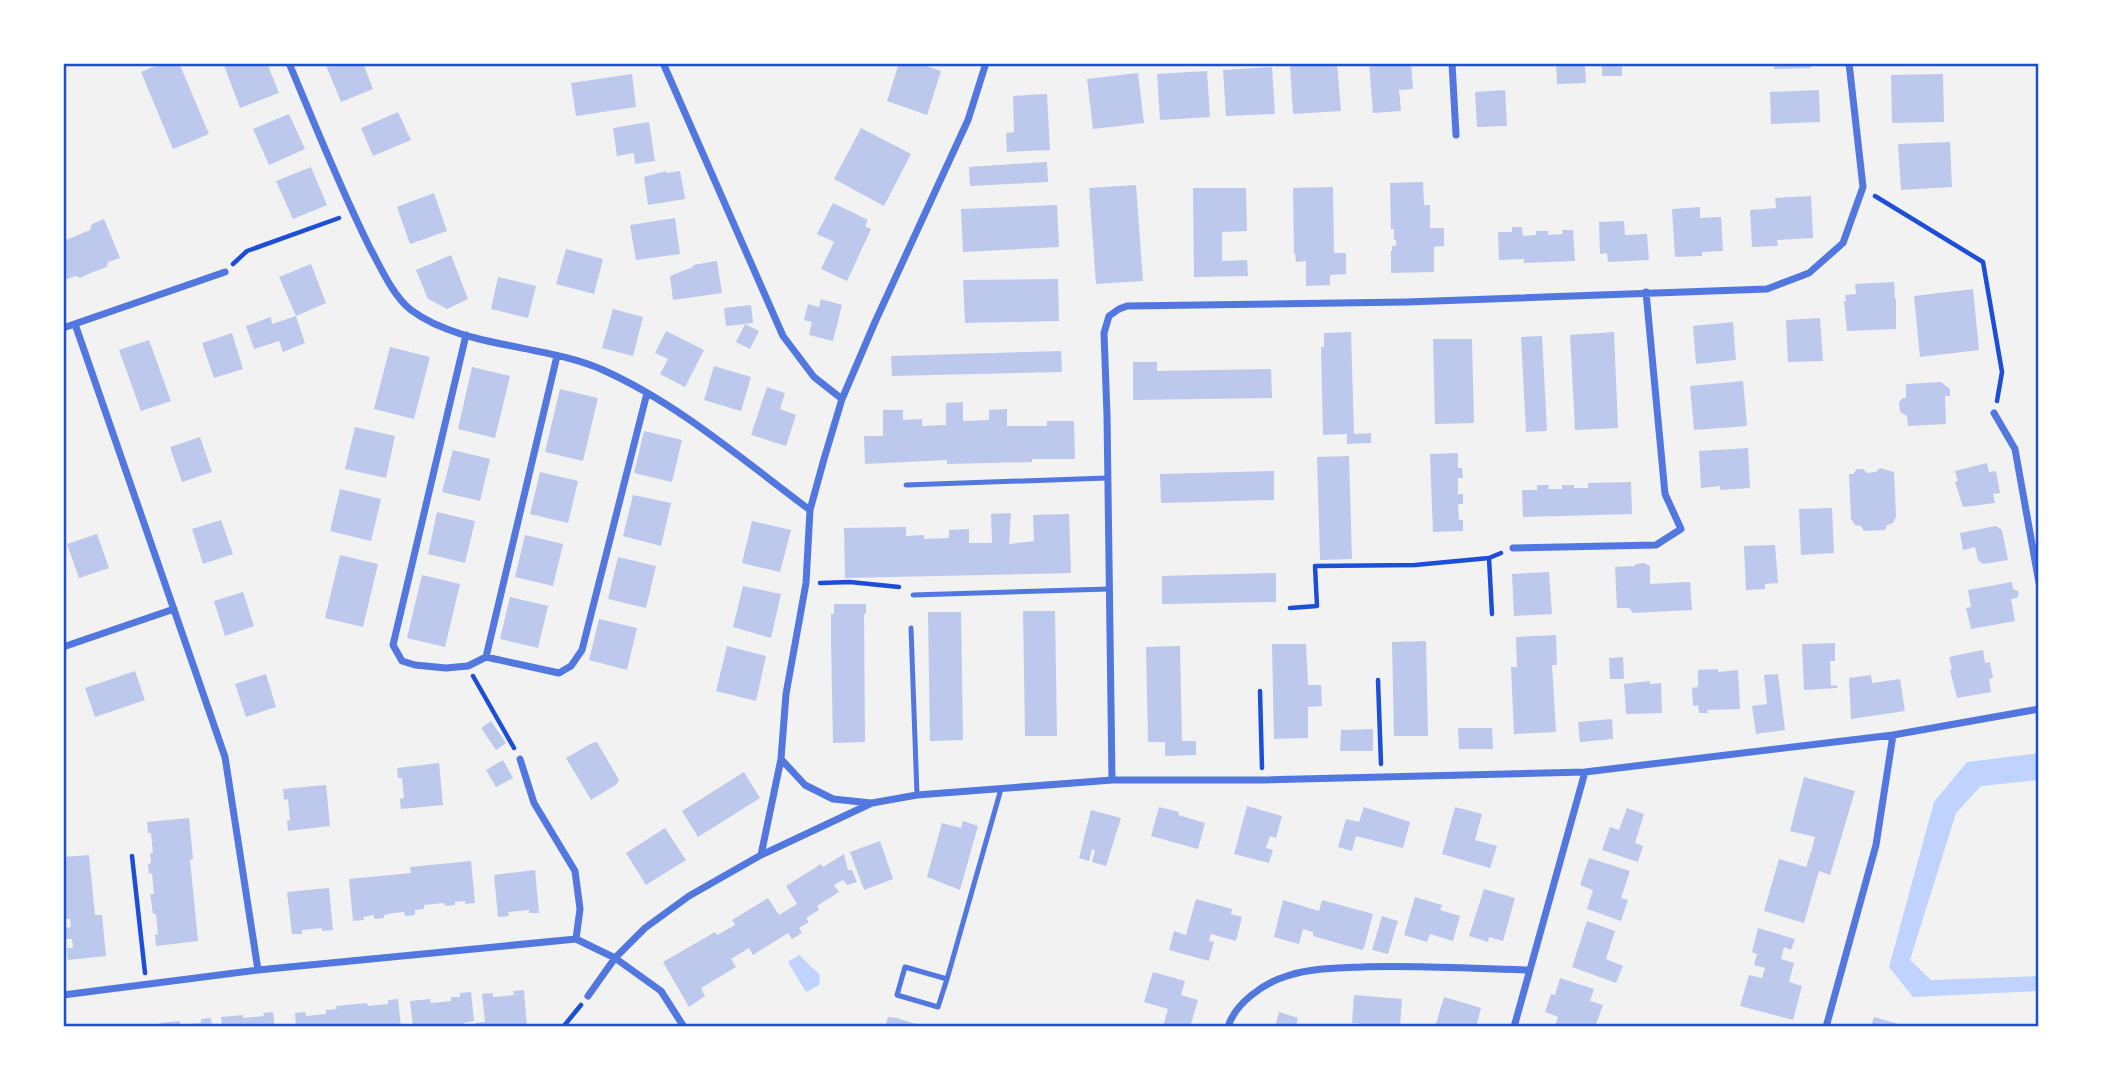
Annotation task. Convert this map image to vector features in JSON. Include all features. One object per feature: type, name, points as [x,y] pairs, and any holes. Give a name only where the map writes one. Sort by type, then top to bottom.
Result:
[{"type":"street","points":[[289,63],[352,213],[387,281],[410,309],[436,324],[466,335],[557,356],[602,370],[647,393],[707,432],[810,510]]},
{"type":"street","points":[[663,63],[783,336],[814,376],[842,399]]},
{"type":"street","points":[[761,855],[781,759],[786,694],[806,583],[810,510],[842,399],[874,322],[968,120],[986,63]]},
{"type":"street","points":[[1452,63],[1456,135]]},
{"type":"street","points":[[1112,780],[1104,333],[1109,316],[1127,306],[1406,302],[1767,289],[1809,273],[1843,243],[1863,187],[1849,63]]},
{"type":"street","points":[[63,328],[225,271]]},
{"type":"street","points":[[1513,548],[1656,545],[1681,529],[1665,494],[1646,292]]},
{"type":"street","points":[[75,324],[225,757],[258,970]]},
{"type":"street","points":[[466,335],[393,645],[402,661],[446,668],[468,666],[485,657],[559,673],[572,666],[582,650],[647,393]]},
{"type":"street","points":[[485,657],[557,356]]},
{"type":"street","points":[[1994,413],[2015,449],[2039,583]]},
{"type":"street","points":[[63,647],[174,609]]},
{"type":"street","points":[[588,996],[615,958],[645,929],[689,896],[761,855],[872,803],[917,795],[1112,780],[1262,780],[1585,772],[1893,735],[2039,709]]},
{"type":"street","points":[[1826,1027],[1877,845],[1893,735]]},
{"type":"street","points":[[520,759],[534,803],[575,871],[580,909],[576,939]]},
{"type":"street","points":[[781,759],[806,785],[833,799],[872,803]]},
{"type":"street","points":[[1514,1027],[1585,772]]},
{"type":"street","points":[[63,995],[258,970],[576,939],[615,958],[661,991],[684,1027]]},
{"type":"street","points":[[1228,1027],[1231,1016],[1258,989],[1285,976],[1315,969],[1395,966],[1530,970]]},
{"type":"lane","points":[[906,485],[1107,478]]},
{"type":"lane","points":[[913,595],[1109,589]]},
{"type":"lane","points":[[911,628],[917,795]]},
{"type":"lane","points":[[947,979],[905,967],[897,995],[938,1007],[947,979],[1001,789]]},
{"type":"path","points":[[1863,187],[1983,262],[2002,372],[1994,413]]},
{"type":"path","points":[[225,271],[247,251],[352,213]]},
{"type":"path","points":[[1290,608],[1317,606],[1315,566],[1415,565],[1489,558],[1513,548]]},
{"type":"path","points":[[1489,558],[1492,614]]},
{"type":"path","points":[[806,583],[850,582],[899,587]]},
{"type":"path","points":[[468,666],[520,759]]},
{"type":"path","points":[[1378,680],[1382,776]]},
{"type":"path","points":[[1260,691],[1262,780]]},
{"type":"path","points":[[132,856],[146,984]]},
{"type":"path","points":[[563,1027],[588,996]]},
{"type":"water","points":[[2039,753],[2039,780],[1981,786],[1956,813],[1910,960],[1931,980],[2039,976],[2039,991],[1913,997],[1889,967],[1934,802],[1967,762]]},
{"type":"water","points":[[799,955],[820,975],[819,985],[806,992],[788,962]]},
{"type":"building","points":[[162,63],[179,63],[209,134],[173,149],[141,72]]},
{"type":"building","points":[[223,63],[267,63],[279,93],[240,108]]},
{"type":"building","points":[[325,63],[363,63],[373,89],[341,102]]},
{"type":"building","points":[[899,63],[918,63],[941,71],[927,115],[887,101]]},
{"type":"building","points":[[1337,63],[1341,111],[1293,114],[1290,66]]},
{"type":"building","points":[[1369,63],[1411,63],[1413,89],[1399,90],[1401,111],[1373,113]]},
{"type":"building","points":[[1556,63],[1622,63],[1622,76],[1602,76],[1602,66],[1585,66],[1586,83],[1557,84]]},
{"type":"building","points":[[1774,63],[1811,63],[1811,68],[1774,69]]},
{"type":"building","points":[[1272,67],[1275,114],[1226,116],[1223,70]]},
{"type":"building","points":[[1207,71],[1210,117],[1160,120],[1157,74]]},
{"type":"building","points":[[1138,73],[1144,123],[1093,129],[1087,79]]},
{"type":"building","points":[[632,74],[636,107],[576,116],[571,83]]},
{"type":"building","points":[[1943,74],[1944,122],[1892,123],[1891,75]]},
{"type":"building","points":[[1505,90],[1507,126],[1477,127],[1475,92]]},
{"type":"building","points":[[1819,90],[1820,122],[1771,124],[1770,92]]},
{"type":"building","points":[[1047,94],[1050,150],[1007,152],[1006,133],[1014,132],[1013,96]]},
{"type":"building","points":[[398,112],[411,140],[373,156],[361,128]]},
{"type":"building","points":[[289,114],[305,149],[269,165],[253,129]]},
{"type":"building","points":[[649,122],[655,161],[635,164],[634,153],[617,156],[613,128]]},
{"type":"building","points":[[861,128],[911,154],[884,206],[834,179]]},
{"type":"building","points":[[1950,142],[1952,187],[1901,190],[1898,144]]},
{"type":"building","points":[[1047,162],[1048,182],[970,186],[969,167]]},
{"type":"building","points":[[311,167],[327,205],[293,219],[276,181]]},
{"type":"building","points":[[666,171],[680,171],[685,199],[648,205],[644,177]]},
{"type":"building","points":[[1423,182],[1424,205],[1430,205],[1430,228],[1444,228],[1444,246],[1434,247],[1434,272],[1391,273],[1391,251],[1392,246],[1396,246],[1396,240],[1394,229],[1391,229],[1390,183]]},
{"type":"building","points":[[1136,185],[1143,281],[1096,284],[1089,188]]},
{"type":"building","points":[[1333,187],[1334,253],[1346,253],[1346,274],[1330,275],[1330,285],[1306,286],[1306,261],[1296,262],[1294,253],[1293,188]]},
{"type":"building","points":[[1193,188],[1246,188],[1247,231],[1222,232],[1222,261],[1247,260],[1248,276],[1194,277]]},
{"type":"building","points":[[434,193],[447,231],[410,244],[397,207]]},
{"type":"building","points":[[1811,196],[1813,238],[1777,240],[1778,246],[1752,247],[1750,210],[1776,208],[1775,198]]},
{"type":"building","points":[[833,203],[868,220],[865,226],[871,229],[847,281],[821,269],[834,242],[817,234]]},
{"type":"building","points":[[1057,205],[1059,247],[963,252],[961,209]]},
{"type":"building","points":[[1700,207],[1700,218],[1721,217],[1723,251],[1702,252],[1702,256],[1675,257],[1672,209]]},
{"type":"building","points":[[675,218],[680,254],[636,260],[630,225]]},
{"type":"building","points":[[104,219],[120,258],[108,262],[107,267],[80,278],[76,276],[64,280],[63,238],[66,240],[90,230],[92,224]]},
{"type":"building","points":[[1624,221],[1625,235],[1647,234],[1649,260],[1608,262],[1607,253],[1600,254],[1599,222]]},
{"type":"building","points":[[1512,227],[1522,227],[1523,236],[1536,235],[1536,231],[1548,231],[1548,235],[1563,234],[1562,230],[1573,230],[1575,261],[1524,263],[1524,259],[1499,260],[1498,232],[1512,232]]},
{"type":"building","points":[[566,249],[603,259],[594,294],[556,284]]},
{"type":"building","points":[[451,255],[468,299],[447,309],[428,299],[416,270]]},
{"type":"building","points":[[717,261],[722,293],[673,300],[670,276],[693,265]]},
{"type":"building","points":[[311,264],[326,303],[296,316],[279,277]]},
{"type":"building","points":[[498,277],[536,286],[528,318],[491,309]]},
{"type":"building","points":[[1058,279],[1059,321],[965,323],[963,280]]},
{"type":"building","points":[[1894,282],[1896,329],[1847,331],[1845,295],[1856,294],[1855,284]]},
{"type":"building","points":[[1973,289],[1979,350],[1920,357],[1914,296]]},
{"type":"building","points":[[821,299],[842,305],[833,341],[809,335],[812,322],[804,320],[808,304],[819,307]]},
{"type":"building","points":[[751,305],[753,323],[726,326],[724,308]]},
{"type":"building","points":[[613,309],[643,317],[633,356],[602,348]]},
{"type":"building","points":[[296,316],[305,343],[283,352],[279,341],[254,349],[246,326],[271,317],[272,324]]},
{"type":"building","points":[[1820,318],[1823,361],[1788,362],[1786,320]]},
{"type":"building","points":[[1733,322],[1736,360],[1696,364],[1693,326]]},
{"type":"building","points":[[745,324],[759,331],[750,349],[736,342]]},
{"type":"building","points":[[666,331],[704,350],[685,387],[660,374],[668,359],[655,353]]},
{"type":"building","points":[[1351,332],[1354,434],[1371,433],[1371,443],[1347,444],[1347,434],[1323,435],[1321,347],[1324,347],[1324,333]]},
{"type":"building","points":[[1614,332],[1618,428],[1575,430],[1570,335]]},
{"type":"building","points":[[232,333],[243,369],[214,378],[202,343]]},
{"type":"building","points":[[1542,336],[1547,431],[1526,432],[1521,337]]},
{"type":"building","points":[[1433,339],[1472,339],[1474,423],[1435,424]]},
{"type":"building","points":[[149,340],[171,401],[141,411],[119,350]]},
{"type":"building","points":[[390,347],[430,357],[414,419],[374,409]]},
{"type":"building","points":[[1061,351],[1062,372],[892,376],[891,356]]},
{"type":"building","points":[[1133,362],[1157,362],[1157,371],[1271,369],[1272,398],[1133,400]]},
{"type":"building","points":[[714,366],[751,377],[741,411],[704,400]]},
{"type":"building","points":[[472,367],[510,376],[495,438],[458,429]]},
{"type":"building","points":[[1743,381],[1747,426],[1694,430],[1690,386]]},
{"type":"building","points":[[1941,382],[1950,389],[1950,396],[1945,396],[1946,424],[1908,426],[1907,416],[1900,412],[1899,402],[1906,398],[1906,384]]},
{"type":"building","points":[[767,387],[785,393],[780,409],[796,415],[786,446],[751,435]]},
{"type":"building","points":[[560,389],[598,398],[583,461],[545,452]]},
{"type":"building","points":[[963,402],[963,421],[989,420],[989,410],[1007,409],[1007,426],[1047,426],[1047,421],[1074,421],[1075,459],[865,464],[864,436],[883,436],[883,410],[903,410],[903,420],[922,419],[922,426],[946,425],[946,403]]},
{"type":"building","points":[[355,427],[395,436],[386,478],[345,469]]},
{"type":"building","points":[[644,431],[682,440],[672,482],[634,473]]},
{"type":"building","points":[[200,437],[212,472],[182,482],[170,447]]},
{"type":"building","points":[[1748,448],[1750,488],[1701,488],[1699,451]]},
{"type":"building","points":[[453,450],[490,459],[480,501],[442,492]]},
{"type":"building","points":[[1458,453],[1458,468],[1462,468],[1463,478],[1458,478],[1458,494],[1463,494],[1463,504],[1458,504],[1463,531],[1433,532],[1430,454]]},
{"type":"building","points":[[1349,456],[1352,559],[1320,560],[1317,457]]},
{"type":"building","points":[[1987,463],[1989,472],[1996,471],[2000,493],[1993,494],[1995,503],[1963,507],[1955,482],[1958,481],[1955,471]]},
{"type":"building","points":[[1880,468],[1894,472],[1896,517],[1885,530],[1864,531],[1851,519],[1849,474],[1853,474],[1857,469],[1863,469],[1867,473],[1876,472]]},
{"type":"building","points":[[1274,471],[1274,500],[1161,503],[1160,474]]},
{"type":"building","points":[[540,472],[578,481],[568,523],[530,514]]},
{"type":"building","points":[[1631,482],[1632,514],[1523,517],[1522,490],[1537,490],[1537,485],[1549,485],[1548,489],[1562,489],[1562,485],[1588,488],[1588,483]]},
{"type":"building","points":[[340,489],[381,499],[371,541],[330,531]]},
{"type":"building","points":[[633,495],[671,503],[661,546],[623,536]]},
{"type":"building","points":[[1832,508],[1834,553],[1801,555],[1799,509]]},
{"type":"building","points":[[437,512],[475,521],[465,563],[428,554]]},
{"type":"building","points":[[1011,513],[1009,544],[1034,541],[1033,515],[1069,514],[1071,573],[845,578],[844,528],[906,527],[906,536],[924,535],[924,539],[949,538],[949,530],[969,529],[969,543],[992,543],[991,514]]},
{"type":"building","points":[[221,520],[233,554],[203,564],[192,529]]},
{"type":"building","points":[[752,521],[791,530],[780,572],[742,563]]},
{"type":"building","points":[[1996,526],[2002,530],[2008,560],[1983,564],[1978,560],[1975,547],[1963,550],[1960,533]]},
{"type":"building","points":[[97,534],[109,568],[79,578],[67,544]]},
{"type":"building","points":[[525,535],[563,544],[553,586],[515,577]]},
{"type":"building","points":[[1775,545],[1778,583],[1765,584],[1765,589],[1746,590],[1744,546]]},
{"type":"building","points":[[340,555],[378,564],[363,627],[325,618]]},
{"type":"building","points":[[618,557],[656,566],[646,608],[608,599]]},
{"type":"building","points":[[1644,563],[1650,566],[1650,584],[1690,582],[1692,610],[1633,613],[1629,608],[1617,608],[1615,567]]},
{"type":"building","points":[[1549,572],[1552,614],[1514,616],[1512,574]]},
{"type":"building","points":[[1276,573],[1276,602],[1162,604],[1162,576]]},
{"type":"building","points":[[422,575],[460,584],[445,647],[407,638]]},
{"type":"building","points":[[2012,582],[2013,589],[2019,594],[2017,598],[2011,599],[2015,621],[1971,629],[1966,608],[1971,607],[1968,590]]},
{"type":"building","points":[[743,586],[781,594],[771,638],[733,627]]},
{"type":"building","points":[[243,592],[254,626],[225,636],[214,601]]},
{"type":"building","points":[[510,597],[548,606],[538,648],[500,639]]},
{"type":"building","points":[[834,604],[866,604],[865,742],[833,743],[831,614],[834,614]]},
{"type":"building","points":[[1023,611],[1055,611],[1057,736],[1025,736]]},
{"type":"building","points":[[928,612],[961,612],[963,740],[930,741]]},
{"type":"building","points":[[599,619],[637,628],[627,670],[589,660]]},
{"type":"building","points":[[1556,635],[1557,665],[1552,665],[1556,732],[1514,734],[1511,667],[1517,667],[1516,637]]},
{"type":"building","points":[[1426,641],[1428,736],[1394,736],[1392,642]]},
{"type":"building","points":[[1835,643],[1835,661],[1830,661],[1831,686],[1837,685],[1837,688],[1804,690],[1802,644]]},
{"type":"building","points":[[1272,644],[1306,644],[1308,685],[1321,685],[1322,706],[1308,707],[1308,738],[1274,739]]},
{"type":"building","points":[[727,646],[766,656],[756,701],[716,691]]},
{"type":"building","points":[[1180,646],[1182,741],[1196,741],[1196,755],[1165,756],[1165,742],[1148,742],[1146,647]]},
{"type":"building","points":[[1983,650],[1985,663],[1990,662],[1993,678],[1989,679],[1991,692],[1957,698],[1949,657]]},
{"type":"building","points":[[1623,657],[1624,679],[1610,679],[1609,658]]},
{"type":"building","points":[[1718,669],[1718,672],[1738,670],[1740,709],[1707,710],[1708,713],[1699,713],[1698,705],[1693,706],[1692,688],[1698,687],[1698,670]]},
{"type":"building","points":[[135,671],[145,700],[95,717],[85,688]]},
{"type":"building","points":[[266,674],[276,707],[246,717],[235,684]]},
{"type":"building","points":[[1778,674],[1785,730],[1756,734],[1752,706],[1767,704],[1764,675]]},
{"type":"building","points":[[1871,675],[1872,683],[1900,679],[1905,711],[1851,719],[1849,678]]},
{"type":"building","points":[[1650,681],[1650,684],[1661,683],[1662,713],[1626,714],[1624,684]]},
{"type":"building","points":[[1612,719],[1613,739],[1580,742],[1578,722]]},
{"type":"building","points":[[491,721],[506,743],[496,750],[481,728]]},
{"type":"building","points":[[1458,728],[1492,728],[1493,749],[1459,749]]},
{"type":"building","points":[[1373,729],[1373,751],[1340,751],[1341,730]]},
{"type":"building","points":[[597,742],[619,780],[591,800],[566,758]]},
{"type":"building","points":[[503,760],[513,778],[496,787],[486,770]]},
{"type":"building","points":[[439,763],[443,805],[401,809],[400,799],[404,798],[402,778],[398,778],[397,768]]},
{"type":"building","points":[[744,772],[760,798],[698,837],[682,811]]},
{"type":"building","points":[[1804,777],[1855,791],[1830,875],[1819,871],[1804,923],[1764,911],[1779,859],[1806,867],[1811,852],[1815,837],[1790,831]]},
{"type":"building","points":[[326,785],[330,826],[288,831],[288,799],[284,800],[283,789]]},
{"type":"building","points":[[1247,806],[1282,816],[1276,838],[1270,836],[1266,848],[1273,850],[1269,863],[1234,854]]},
{"type":"building","points":[[1159,807],[1205,823],[1198,849],[1151,836]]},
{"type":"building","points":[[1364,807],[1410,822],[1403,848],[1356,836],[1352,851],[1338,847],[1346,819],[1359,822]]},
{"type":"building","points":[[1455,807],[1482,814],[1475,840],[1497,846],[1490,868],[1442,854]]},
{"type":"building","points":[[1627,808],[1644,814],[1635,843],[1643,846],[1638,862],[1602,850],[1610,827],[1619,830]]},
{"type":"building","points":[[1091,810],[1121,818],[1106,866],[1092,862],[1095,850],[1092,849],[1089,861],[1079,858]]},
{"type":"building","points":[[189,818],[198,941],[156,946],[156,914],[153,914],[150,894],[154,894],[152,873],[149,874],[148,864],[151,863],[150,853],[153,853],[147,822]]},
{"type":"building","points":[[963,821],[978,826],[960,890],[927,877],[942,823],[961,828]]},
{"type":"building","points":[[665,828],[686,860],[646,885],[626,853]]},
{"type":"building","points":[[880,841],[893,879],[864,890],[850,852]]},
{"type":"building","points":[[844,854],[848,870],[852,870],[857,882],[847,885],[843,880],[834,885],[839,892],[817,906],[819,910],[806,918],[809,922],[799,928],[802,933],[792,939],[788,933],[753,955],[749,948],[731,959],[736,967],[701,988],[705,996],[689,1007],[663,962],[715,932],[717,935],[735,925],[732,920],[768,898],[779,915],[797,904],[786,886],[821,864],[823,867]]},
{"type":"building","points":[[89,855],[95,915],[102,915],[106,956],[68,960],[67,948],[73,948],[72,939],[66,939],[65,928],[71,927],[70,919],[63,919],[63,857]]},
{"type":"building","points":[[1589,858],[1630,871],[1621,898],[1628,900],[1621,921],[1587,909],[1593,890],[1580,885]]},
{"type":"building","points":[[471,861],[475,903],[465,904],[465,901],[445,906],[444,903],[424,905],[424,909],[415,910],[415,915],[405,916],[404,912],[384,915],[384,918],[374,919],[374,915],[353,921],[349,879],[411,873],[410,867]]},
{"type":"building","points":[[535,870],[539,913],[529,913],[529,910],[508,912],[509,916],[498,917],[494,875]]},
{"type":"building","points":[[329,888],[333,930],[322,931],[322,928],[292,934],[287,892]]},
{"type":"building","points":[[1484,889],[1515,898],[1503,941],[1489,937],[1488,942],[1469,936]]},
{"type":"building","points":[[1415,897],[1442,905],[1440,910],[1460,916],[1453,941],[1430,934],[1427,942],[1404,935]]},
{"type":"building","points":[[1196,899],[1232,909],[1231,914],[1242,917],[1236,941],[1211,934],[1209,941],[1214,942],[1209,961],[1169,950],[1174,931],[1186,935]]},
{"type":"building","points":[[1283,900],[1319,911],[1322,900],[1373,914],[1364,948],[1362,950],[1313,936],[1313,932],[1303,929],[1299,944],[1274,937]]},
{"type":"building","points":[[1382,916],[1398,921],[1388,954],[1372,950]]},
{"type":"building","points":[[1587,921],[1615,931],[1606,959],[1623,966],[1616,983],[1572,967]]},
{"type":"building","points":[[1758,928],[1795,939],[1791,950],[1784,947],[1781,959],[1794,963],[1789,982],[1802,986],[1793,1020],[1740,1006],[1749,975],[1762,978],[1765,968],[1754,965],[1757,954],[1752,952]]},
{"type":"building","points":[[1153,972],[1185,981],[1181,995],[1198,1000],[1190,1027],[1163,1027],[1168,1009],[1144,1002]]},
{"type":"building","points":[[1560,978],[1594,989],[1590,1001],[1603,1005],[1595,1027],[1555,1026],[1558,1017],[1545,1012],[1551,994],[1555,995]]},
{"type":"building","points":[[524,990],[527,1027],[475,1027],[475,1023],[485,1022],[482,994],[493,993],[493,997],[514,995],[513,991]]},
{"type":"building","points":[[471,992],[474,1021],[464,1023],[464,1027],[413,1027],[410,1001],[451,1001],[451,997],[460,997],[460,993]]},
{"type":"building","points":[[1354,995],[1402,999],[1400,1027],[1352,1023]]},
{"type":"building","points":[[1444,997],[1481,1008],[1476,1027],[1435,1027]]},
{"type":"building","points":[[398,999],[401,1027],[296,1027],[295,1013],[305,1012],[306,1016],[326,1014],[326,1010],[337,1009],[336,1006],[388,1004],[388,1000]]},
{"type":"building","points":[[273,1012],[275,1027],[160,1027],[159,1023],[201,1023],[201,1019],[211,1018],[212,1025],[222,1024],[221,1017],[264,1016],[263,1013]]},
{"type":"building","points":[[1279,1012],[1298,1018],[1296,1027],[1275,1027]]},
{"type":"building","points":[[888,1017],[897,1018],[925,1027],[885,1027]]},
{"type":"building","points":[[1874,1017],[1906,1026],[1906,1027],[1871,1027]]}]
